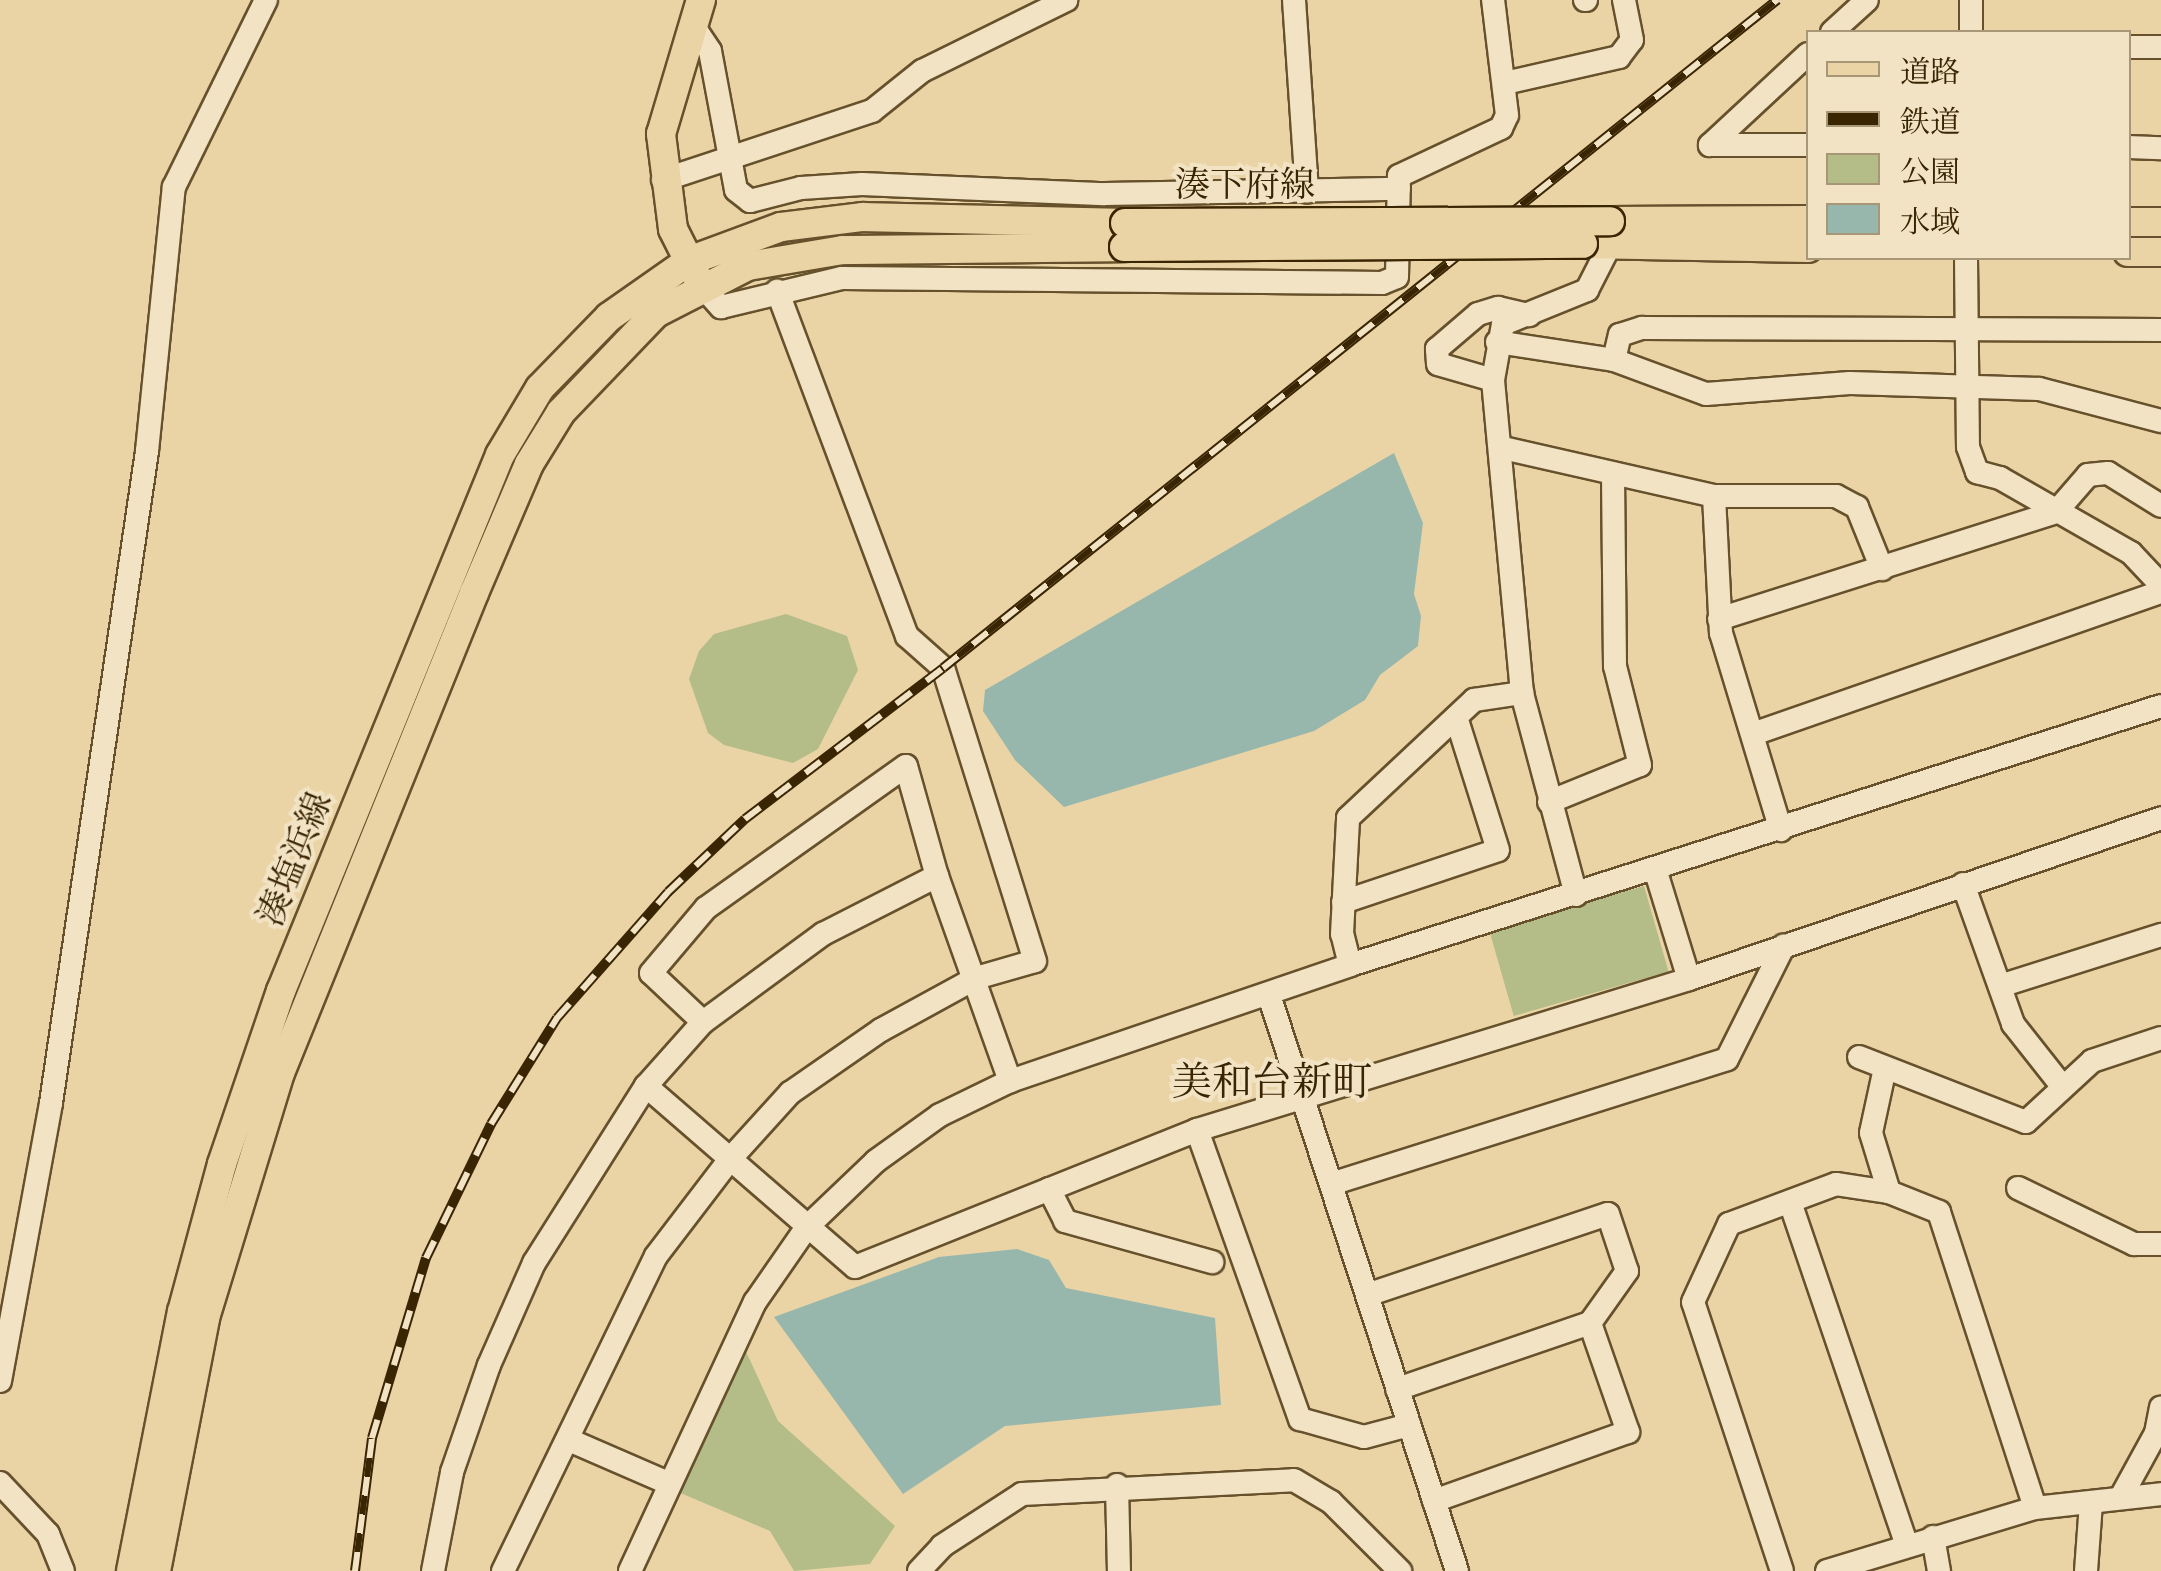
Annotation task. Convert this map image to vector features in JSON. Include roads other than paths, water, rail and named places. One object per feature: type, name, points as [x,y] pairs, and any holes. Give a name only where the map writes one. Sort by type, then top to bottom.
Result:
[{"type":"main road","points":[[695,273],[673,230],[662,180],[660,134],[697,12]]},
{"type":"main road","name":"湊下府線","points":[[695,273],[781,227],[835,220],[1124,235],[1601,237],[1806,248]]},
{"type":"main road","name":"湊下府線","points":[[1601,237],[1806,220]]},
{"type":"main road","points":[[2131,222],[2161,222]]},
{"type":"main road","points":[[2131,252],[2161,252]]},
{"type":"main road","name":"湊塩浜線","points":[[130,1571],[164,1389],[222,1164],[281,991],[500,455],[540,388],[576,344],[695,273]]},
{"type":"main road","name":"湊塩浜線","points":[[156,1571],[205,1318],[242,1180],[474,593],[529,464],[560,412],[624,340],[695,273]]},
{"type":"street","points":[[0,1381],[51,1103],[144,470],[174,188],[266,0]]},
{"type":"street","points":[[662,180],[872,111],[922,72],[1066,0]]},
{"type":"street","points":[[1294,0],[1307,192]]},
{"type":"street","points":[[695,273],[721,307],[842,278],[1382,283],[1397,277],[1399,176],[1501,128],[1505,82],[1493,0]]},
{"type":"street","points":[[1505,82],[1620,57],[1632,40],[1624,0]]},
{"type":"street","points":[[1834,30],[1867,0]]},
{"type":"street","points":[[1971,0],[1971,30]]},
{"type":"street","points":[[697,12],[710,51],[736,190],[750,201],[801,188],[862,184],[1105,194],[1399,189]]},
{"type":"street","points":[[2131,47],[2161,47]]},
{"type":"street","points":[[1806,56],[1710,145],[1806,146]]},
{"type":"street","points":[[2131,147],[2161,148]]},
{"type":"street","points":[[1576,895],[1522,694],[1503,448],[1493,380],[1503,324],[1587,290],[1601,237]]},
{"type":"street","points":[[1753,734],[2161,588],[2131,553],[1977,472],[1968,446],[1966,260]]},
{"type":"street","points":[[503,1571],[656,1256],[731,1158],[790,1093],[881,1030],[976,978],[1035,960],[943,668],[908,636],[776,291]]},
{"type":"street","points":[[1493,380],[1438,364],[1436,348],[1478,314],[1498,308],[1528,315]]},
{"type":"street","points":[[1614,360],[1620,336],[1642,328],[2161,330]]},
{"type":"street","points":[[1497,342],[1614,360],[1706,394],[1850,383],[2039,389],[2161,422]]},
{"type":"street","points":[[1503,448],[1714,496],[1836,496],[1858,507],[1882,569]]},
{"type":"street","points":[[1718,619],[2056,512],[2088,475],[2108,473],[2161,506]]},
{"type":"street","points":[[1549,802],[1640,765],[1616,666],[1612,474]]},
{"type":"street","points":[[1714,496],[1718,619],[1781,830]]},
{"type":"street","points":[[1350,965],[1342,934],[1348,818],[1474,700],[1522,694]]},
{"type":"street","points":[[630,1571],[755,1302],[807,1226],[876,1161],[940,1115],[1010,1081],[1350,965],[2159,711]]},
{"type":"street","points":[[1343,902],[1498,850],[1456,718]]},
{"type":"street","points":[[702,1022],[651,973],[706,908],[906,766],[937,876],[1010,1081]]},
{"type":"street","points":[[646,1086],[855,1268],[1197,1130],[1689,979],[2161,818]]},
{"type":"street","points":[[1656,872],[1689,979]]},
{"type":"street","points":[[433,1571],[452,1472],[489,1366],[534,1263],[646,1086],[702,1022],[823,934],[937,876]]},
{"type":"street","points":[[1963,884],[2013,1024],[2062,1086]]},
{"type":"street","points":[[2000,986],[2161,935]]},
{"type":"street","points":[[1331,1184],[1727,1059],[1784,946]]},
{"type":"street","points":[[1269,994],[1457,1571]]},
{"type":"street","points":[[1858,1057],[2026,1122],[2092,1061],[2161,1038]]},
{"type":"street","points":[[1885,1068],[1871,1132],[1889,1192]]},
{"type":"street","points":[[1197,1130],[1300,1419],[1364,1437],[1409,1425]]},
{"type":"street","points":[[1782,1571],[1692,1302],[1729,1224],[1836,1184],[1889,1192],[1939,1212],[2035,1508]]},
{"type":"street","points":[[2018,1188],[2134,1244],[2161,1244]]},
{"type":"street","points":[[1049,1190],[1065,1221],[1212,1262]]},
{"type":"street","points":[[1790,1202],[1907,1545]]},
{"type":"street","points":[[1367,1295],[1608,1214],[1628,1271],[1590,1323],[1398,1389]]},
{"type":"street","points":[[1434,1501],[1628,1432],[1590,1323]]},
{"type":"street","points":[[2122,1498],[2156,1433],[2161,1407]]},
{"type":"street","points":[[569,1440],[668,1483]]},
{"type":"street","points":[[919,1571],[942,1546],[1022,1494],[1117,1484],[1294,1480],[1332,1502],[1400,1571]]},
{"type":"street","points":[[0,1483],[48,1534],[62,1571]]},
{"type":"street","points":[[1117,1484],[1119,1571]]},
{"type":"street","points":[[1827,1571],[2035,1508],[2161,1494]]},
{"type":"street","points":[[2086,1571],[2092,1503]]},
{"type":"street","points":[[1933,1537],[1938,1571]]},
{"type":"water","points":[[1394,453],[1423,523],[1414,594],[1421,616],[1418,646],[1380,675],[1365,700],[1314,731],[1064,807],[1015,760],[983,711],[985,690]]},
{"type":"water","points":[[1017,1249],[1049,1260],[1066,1288],[1215,1318],[1221,1405],[1005,1426],[903,1494],[774,1317],[939,1257]]},
{"type":"railway","points":[[355,1571],[372,1438],[426,1258],[491,1124],[557,1018],[668,892],[745,819],[943,668],[1777,0]]},
{"type":"district","name":"美和台新町","points":[[1272,1083]]}]
